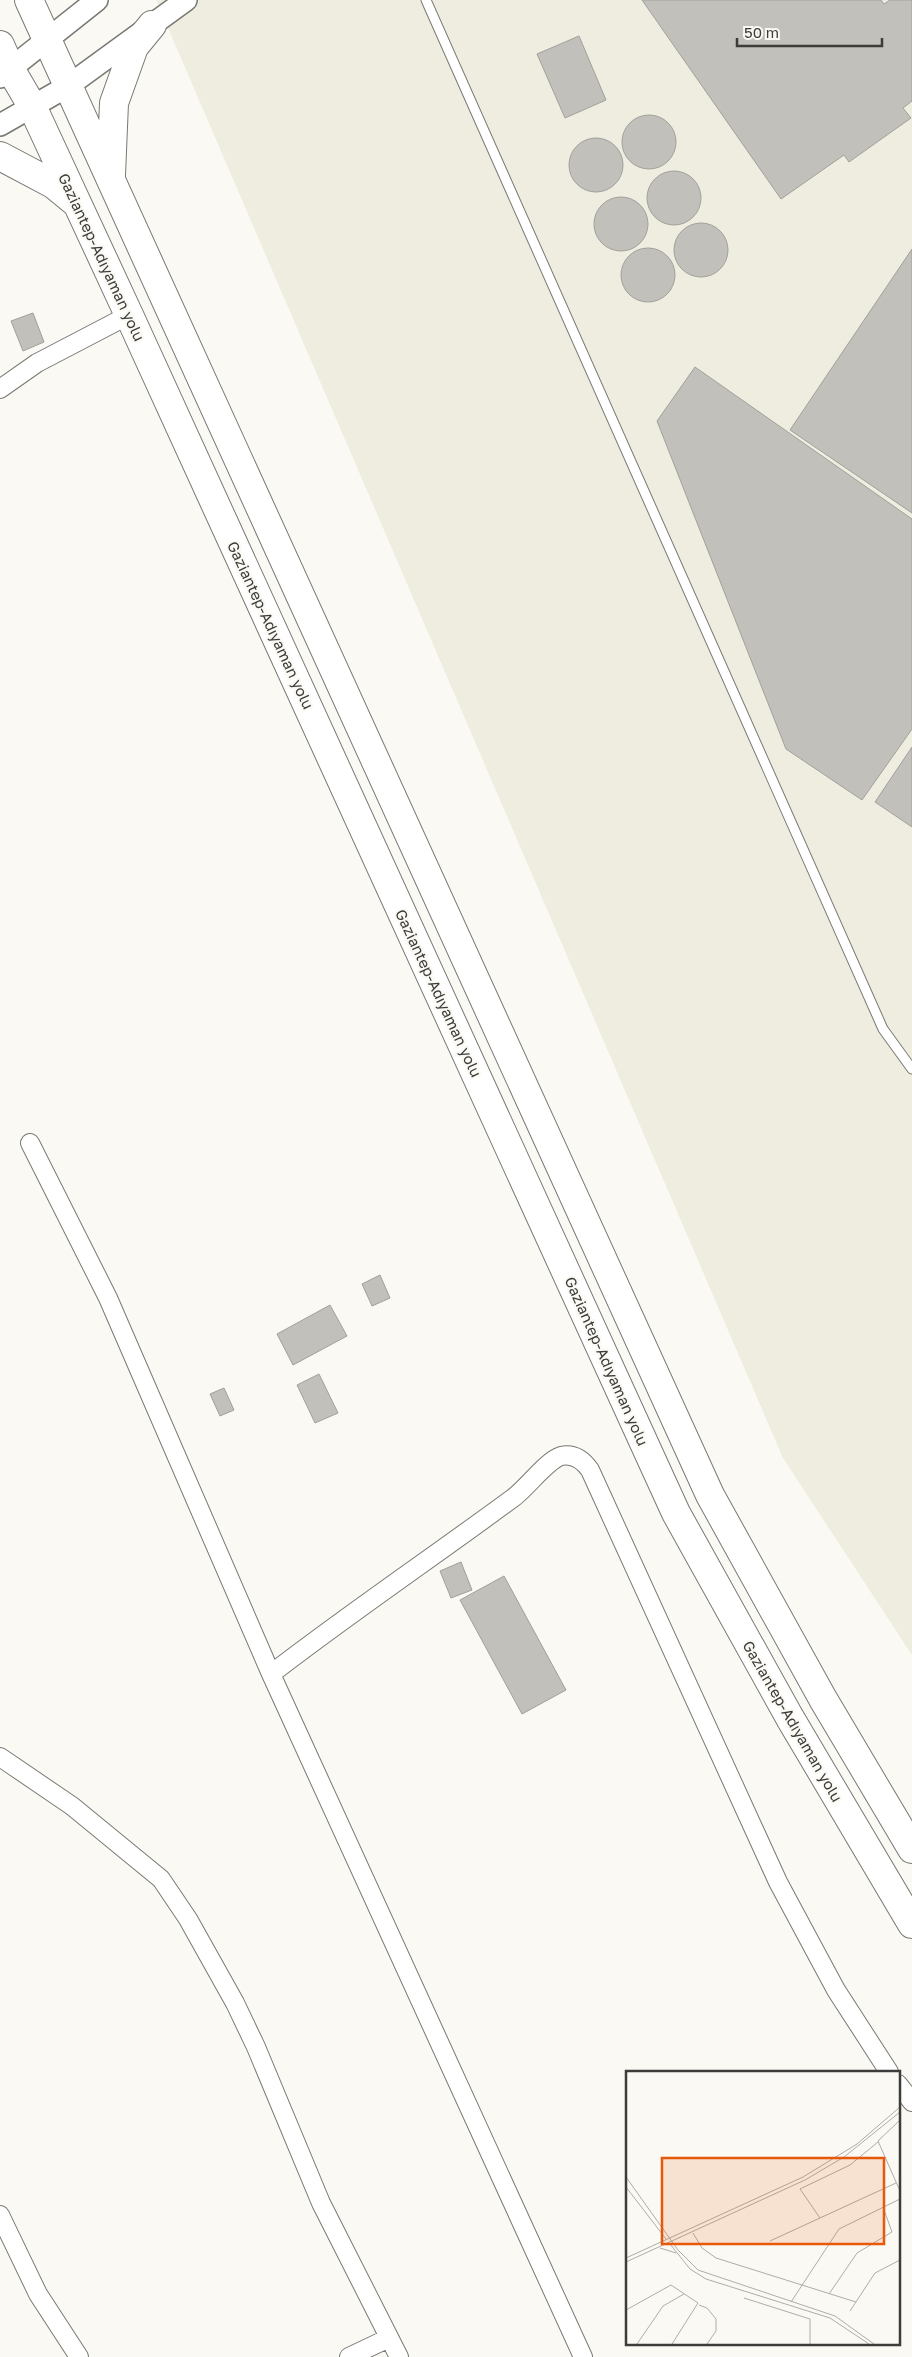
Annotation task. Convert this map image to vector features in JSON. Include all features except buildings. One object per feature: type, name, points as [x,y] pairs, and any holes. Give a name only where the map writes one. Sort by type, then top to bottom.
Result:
[{"type":"highway","points":[[29,0],[710,1496],[823,1699],[912,1849]]},
{"type":"highway","points":[[110,179],[114,103],[134,47],[152,25]]},
{"type":"highway","name":"Gaziantep-Adıyaman yolu","points":[[0,45],[5,74],[32,106],[676,1513],[790,1718],[912,1924]]},
{"type":"highway","points":[[0,156],[53,184],[77,203]]},
{"type":"street","points":[[5,74],[97,0]]},
{"type":"street","points":[[0,126],[68,86],[186,0]]},
{"type":"street","points":[[0,389],[37,363],[128,315]]},
{"type":"street","points":[[30,1143],[108,1298],[271,1674],[583,2357]]},
{"type":"street","points":[[271,1674],[521,1492],[552,1462],[560,1457],[570,1455],[580,1458],[590,1470],[646,1598],[782,1890],[836,1990],[888,2071]]},
{"type":"street","points":[[0,1757],[72,1806],[161,1879],[202,1944],[235,2003],[256,2047],[321,2204],[399,2357]]},
{"type":"street","points":[[900,2087],[912,2102]]},
{"type":"street","points":[[0,2215],[38,2294],[79,2357]]},
{"type":"street","points":[[349,2357],[390,2338]]},
{"type":"lane","points":[[426,0],[883,1029],[912,1069]]},
{"type":"shaded area","points":[[156,0],[912,0],[912,1655],[783,1458]]}]
